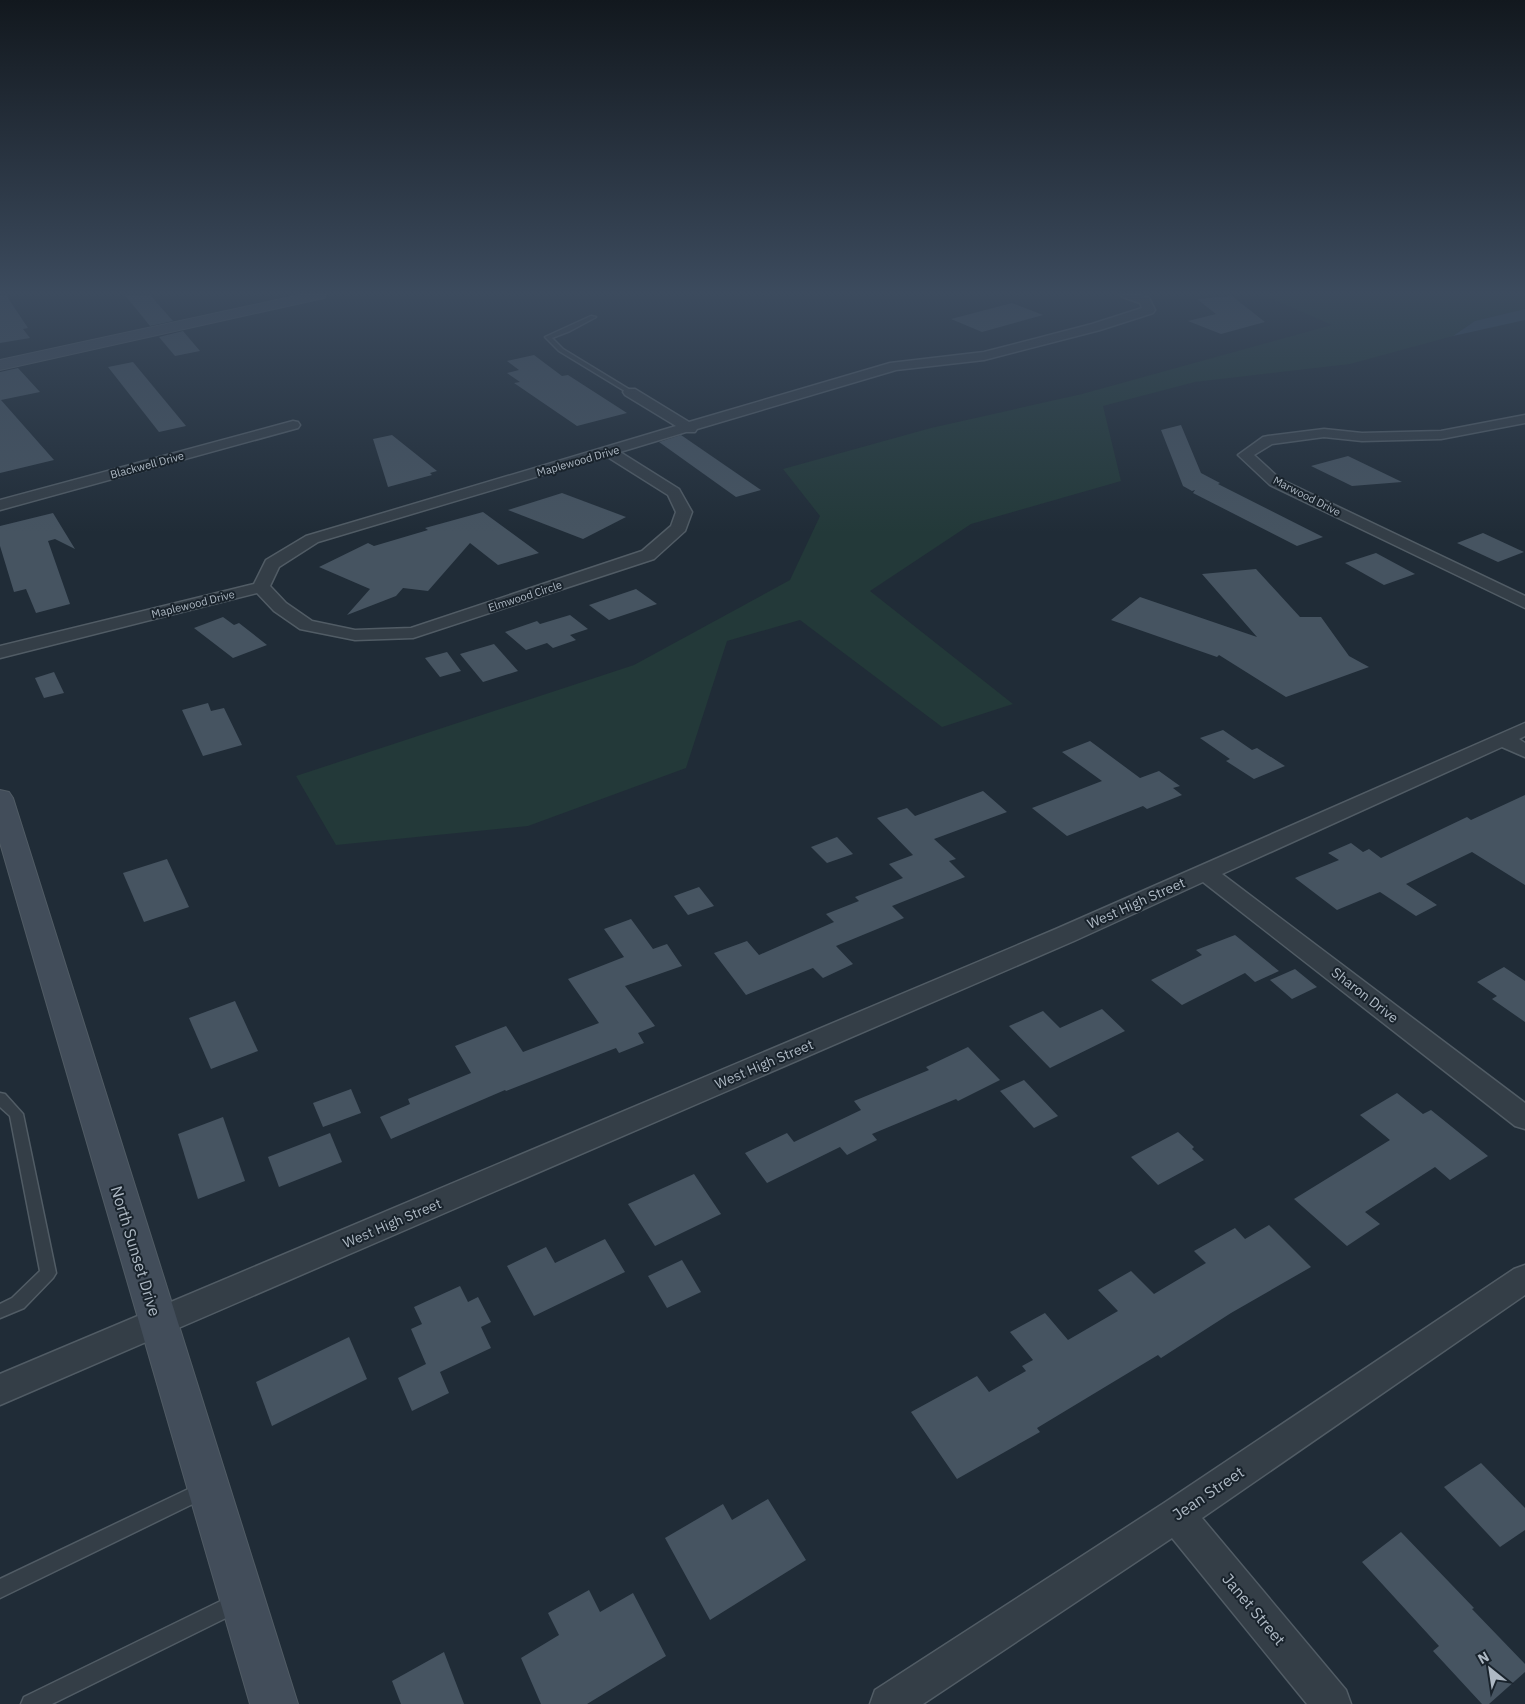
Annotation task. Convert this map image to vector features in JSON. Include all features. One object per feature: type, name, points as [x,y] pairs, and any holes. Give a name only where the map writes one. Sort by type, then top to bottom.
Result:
[{"type":"main road","name":"North Sunset Drive","points":[[0,798],[157,1323],[209,1487],[274,1704]]},
{"type":"street","name":"Maplewood Drive","points":[[0,652],[261,587],[272,564],[312,539],[690,429],[868,375]]},
{"type":"street","points":[[630,392],[690,429]]},
{"type":"street","name":"Marwood Drive","points":[[1525,419],[1441,435],[1362,437],[1324,433],[1268,440],[1245,456],[1275,482],[1525,603]]},
{"type":"street","name":"Blackwell Drive","points":[[0,505],[293,425]]},
{"type":"street","name":"Elmwood Circle","points":[[261,587],[280,607],[306,625],[355,635],[413,633],[648,555],[679,528],[684,512],[674,492],[609,452]]},
{"type":"street","name":"West High Street","points":[[0,1390],[1065,935],[1205,872],[1518,740]]},
{"type":"street","name":"Sharon Drive","points":[[1205,872],[1525,1118]]},
{"type":"street","name":"Jean Street","points":[[889,1704],[1176,1515],[1525,1278]]},
{"type":"street","name":"Janet Street","points":[[1176,1515],[1332,1704]]},
{"type":"lane","points":[[602,375],[630,392]]},
{"type":"lane","points":[[0,1098],[16,1114],[48,1273],[18,1303],[0,1311]]},
{"type":"lane","points":[[0,1589],[209,1487]]},
{"type":"lane","points":[[31,1704],[242,1599]]},
{"type":"green space","points":[[1153,375],[1259,375],[1195,382],[1103,406],[1121,481],[971,524],[870,591],[1013,704],[942,727],[800,620],[727,641],[686,768],[528,826],[336,845],[296,776],[634,665],[790,580],[820,516],[783,469],[931,428],[1082,394]]},
{"type":"building","points":[[0,375],[24,375],[40,392],[1,400],[54,460],[0,473]]},
{"type":"building","points":[[114,375],[143,375],[186,426],[159,432]]},
{"type":"building","points":[[509,375],[568,375],[627,413],[577,426],[514,383],[520,382]]},
{"type":"building","points":[[1181,425],[1201,473],[1220,483],[1218,484],[1323,537],[1297,546],[1193,493],[1195,490],[1192,491],[1183,486],[1161,430]]},
{"type":"building","points":[[392,435],[437,471],[430,473],[432,475],[388,487],[373,439]]},
{"type":"building","points":[[681,435],[761,490],[736,497],[659,442]]},
{"type":"building","points":[[1348,456],[1402,482],[1352,486],[1311,466]]},
{"type":"building","points":[[562,493],[626,517],[583,539],[508,510]]},
{"type":"building","points":[[483,512],[539,553],[498,565],[470,543],[428,591],[403,588],[396,596],[347,615],[370,589],[319,567],[368,543],[374,546],[428,530],[425,528]]},
{"type":"building","points":[[53,513],[75,549],[55,539],[48,541],[70,604],[36,613],[26,589],[14,592],[0,546],[0,526]]},
{"type":"building","points":[[1483,533],[1524,552],[1498,562],[1457,543]]},
{"type":"building","points":[[1376,553],[1415,574],[1384,585],[1345,563]]},
{"type":"building","points":[[1256,569],[1300,617],[1321,617],[1349,656],[1369,667],[1286,697],[1219,655],[1217,657],[1111,620],[1140,597],[1257,637],[1202,574]]},
{"type":"building","points":[[636,589],[657,604],[609,620],[589,605]]},
{"type":"building","points":[[570,615],[588,629],[570,635],[576,640],[553,648],[547,643],[526,650],[505,632],[537,621],[540,624]]},
{"type":"building","points":[[223,617],[234,625],[239,623],[267,645],[233,658],[194,628]]},
{"type":"building","points":[[494,644],[518,671],[483,682],[460,654]]},
{"type":"building","points":[[447,652],[461,671],[440,677],[425,658]]},
{"type":"building","points":[[54,672],[64,693],[44,698],[35,678]]},
{"type":"building","points":[[208,703],[211,711],[224,708],[242,745],[203,756],[182,710]]},
{"type":"building","points":[[1223,730],[1252,750],[1257,748],[1285,766],[1254,779],[1226,761],[1230,759],[1200,738]]},
{"type":"building","points":[[1090,741],[1140,778],[1159,771],[1180,786],[1173,788],[1182,795],[1147,809],[1143,806],[1067,836],[1032,808],[1102,781],[1062,752]]},
{"type":"building","points":[[983,791],[1007,812],[934,839],[956,859],[949,861],[965,877],[892,906],[904,918],[836,946],[853,964],[823,978],[813,968],[746,995],[714,953],[747,941],[759,955],[834,922],[826,914],[859,901],[855,897],[903,878],[889,864],[913,855],[877,818],[907,808],[915,816]]},
{"type":"building","points":[[1525,795],[1525,885],[1472,852],[1406,884],[1437,905],[1416,916],[1380,892],[1337,910],[1295,878],[1339,860],[1328,853],[1351,843],[1363,852],[1369,849],[1381,858],[1467,817],[1471,820]]},
{"type":"building","points":[[837,837],[853,854],[827,863],[811,847]]},
{"type":"building","points":[[167,859],[189,907],[144,922],[123,873]]},
{"type":"building","points":[[699,887],[714,906],[688,915],[674,896]]},
{"type":"building","points":[[631,919],[653,949],[667,944],[682,966],[625,986],[655,1026],[638,1033],[644,1043],[619,1053],[616,1048],[505,1090],[391,1139],[380,1117],[410,1104],[408,1099],[471,1073],[455,1046],[506,1026],[523,1052],[599,1023],[568,979],[624,957],[604,929]]},
{"type":"building","points":[[1235,935],[1279,971],[1255,982],[1245,973],[1182,1005],[1151,980],[1202,955],[1196,950]]},
{"type":"building","points":[[1504,967],[1525,981],[1525,1022],[1492,999],[1497,996],[1477,982]]},
{"type":"building","points":[[1295,969],[1317,987],[1292,999],[1270,980]]},
{"type":"building","points":[[235,1001],[258,1051],[211,1069],[189,1018]]},
{"type":"building","points":[[1102,1009],[1125,1031],[1050,1068],[1009,1026],[1043,1011],[1060,1028]]},
{"type":"building","points":[[968,1047],[1000,1080],[958,1101],[956,1099],[872,1134],[877,1140],[847,1155],[840,1147],[767,1183],[745,1153],[787,1133],[794,1142],[861,1110],[854,1101],[929,1070],[926,1067]]},
{"type":"building","points":[[1024,1080],[1058,1116],[1034,1128],[1000,1091]]},
{"type":"building","points":[[351,1089],[361,1113],[323,1127],[313,1103]]},
{"type":"building","points":[[1397,1093],[1423,1114],[1431,1110],[1488,1156],[1450,1180],[1435,1167],[1365,1212],[1380,1224],[1347,1246],[1294,1199],[1390,1140],[1360,1115]]},
{"type":"building","points":[[223,1117],[245,1181],[198,1199],[178,1134]]},
{"type":"building","points":[[1178,1132],[1194,1147],[1192,1149],[1204,1160],[1158,1185],[1131,1157]]},
{"type":"building","points":[[330,1133],[342,1162],[279,1187],[268,1157]]},
{"type":"building","points":[[694,1174],[721,1214],[655,1246],[628,1204]]},
{"type":"building","points":[[1269,1225],[1311,1267],[1231,1313],[1161,1358],[1158,1355],[1037,1428],[1040,1432],[957,1479],[911,1412],[977,1376],[989,1392],[1026,1371],[1022,1366],[1033,1360],[1010,1332],[1045,1313],[1068,1340],[1118,1311],[1098,1290],[1131,1271],[1154,1294],[1206,1263],[1194,1251],[1235,1228],[1245,1239]]},
{"type":"building","points":[[605,1239],[625,1272],[534,1316],[507,1266],[546,1247],[555,1263]]},
{"type":"building","points":[[682,1260],[701,1292],[667,1308],[648,1276]]},
{"type":"building","points":[[460,1286],[468,1302],[478,1297],[491,1322],[481,1327],[491,1348],[440,1372],[449,1393],[412,1411],[398,1378],[426,1364],[411,1329],[422,1324],[414,1307]]},
{"type":"building","points":[[349,1337],[367,1379],[272,1426],[256,1382]]},
{"type":"building","points":[[1481,1463],[1525,1508],[1525,1530],[1500,1547],[1444,1487]]},
{"type":"building","points":[[768,1499],[806,1560],[710,1620],[665,1538],[723,1504],[732,1520]]},
{"type":"building","points":[[1401,1532],[1525,1664],[1525,1672],[1489,1704],[1482,1704],[1433,1651],[1439,1646],[1362,1562]]},
{"type":"building","points":[[589,1590],[600,1612],[633,1593],[666,1656],[587,1704],[541,1704],[521,1658],[559,1635],[548,1613]]},
{"type":"building","points":[[444,1652],[464,1704],[401,1704],[392,1681]]}]
